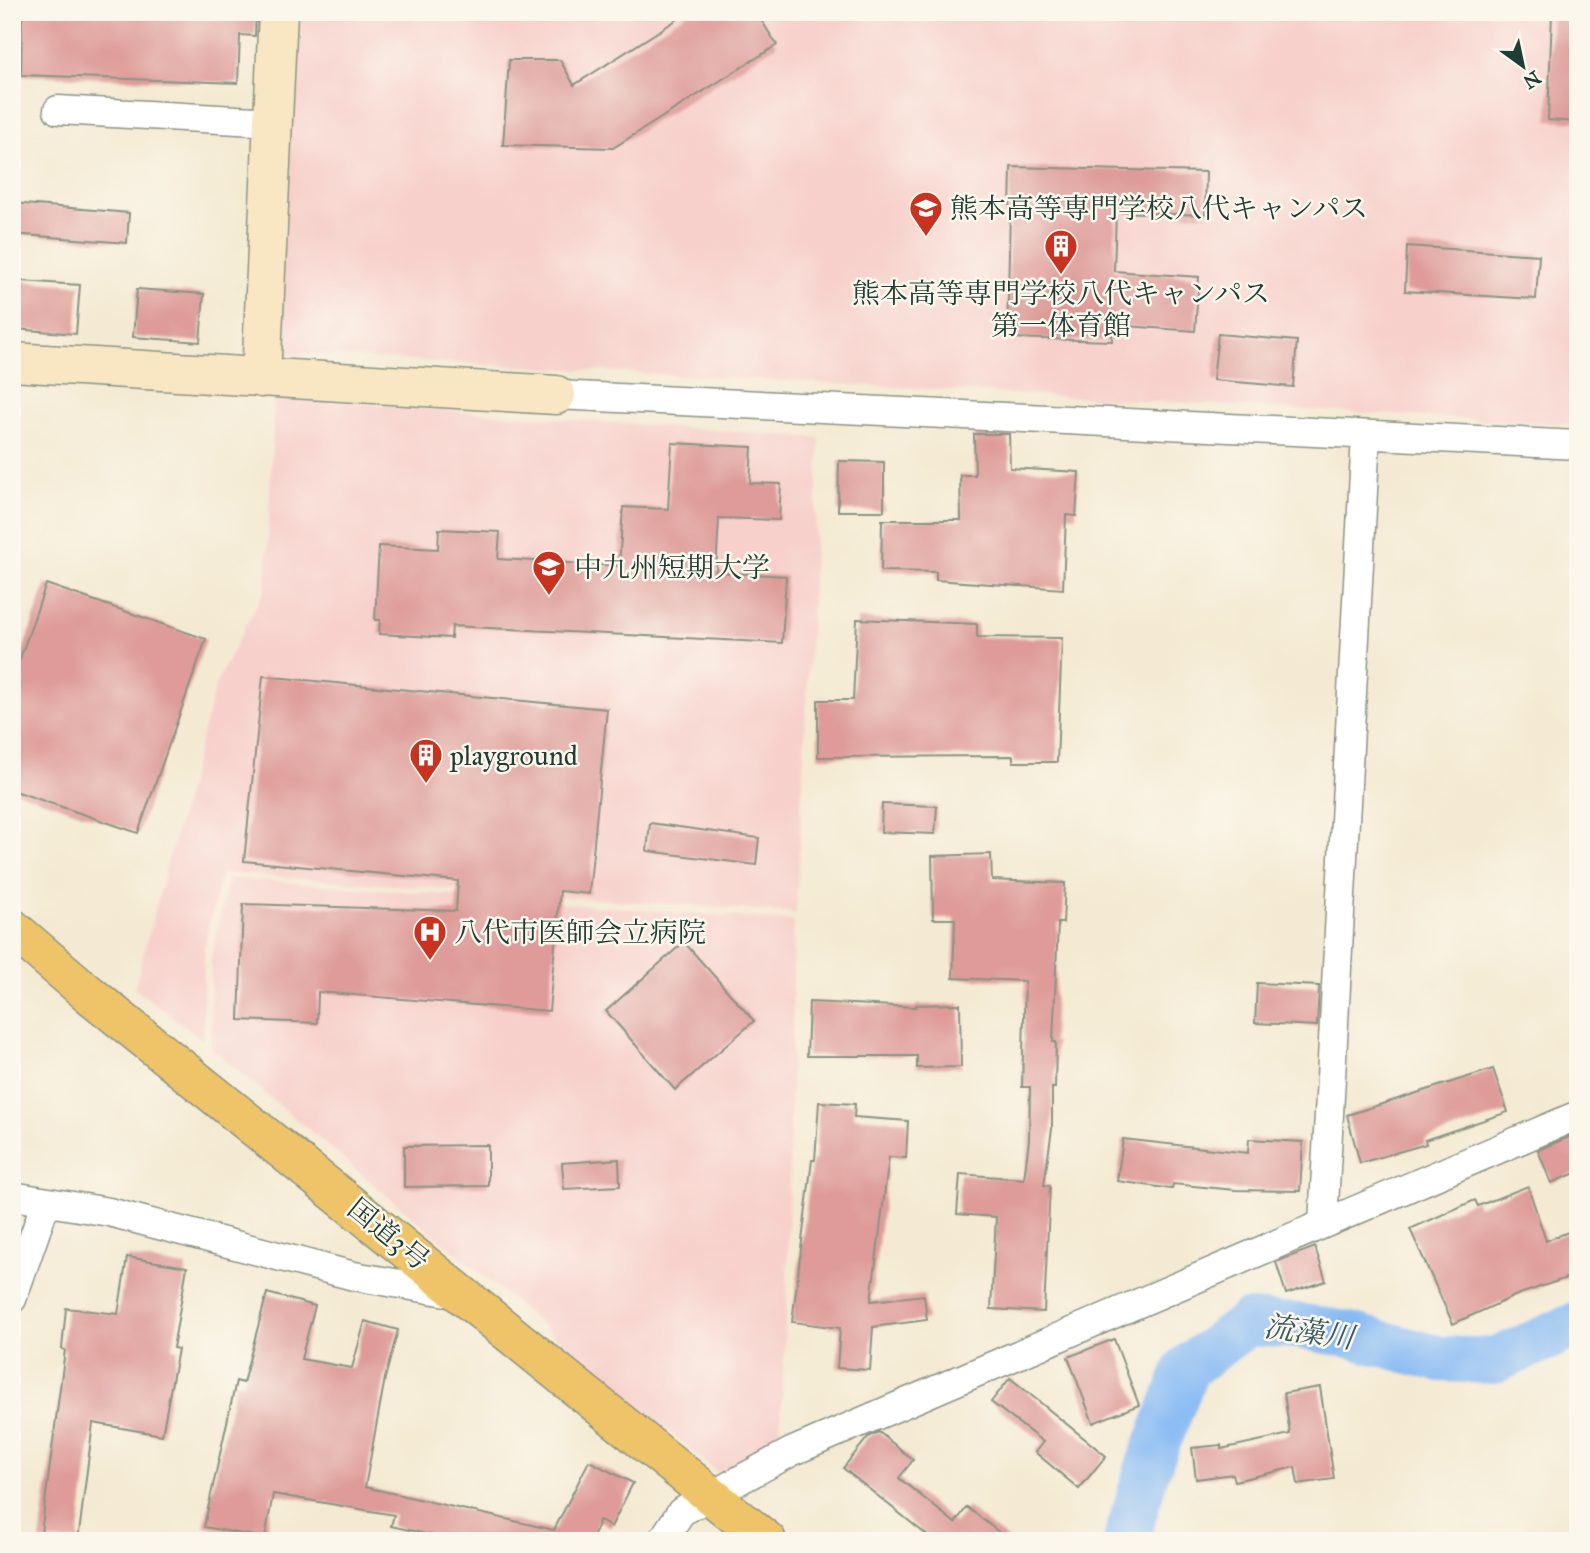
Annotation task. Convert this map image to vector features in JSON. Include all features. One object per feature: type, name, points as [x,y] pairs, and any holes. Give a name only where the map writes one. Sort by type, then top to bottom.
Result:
[{"type":"highway","name":"国道3号","points":[[12,928],[767,1541]]},
{"type":"street","points":[[261,378],[278,12]]},
{"type":"street","points":[[58,110],[273,122]]},
{"type":"street","points":[[12,362],[556,395],[1578,445]]},
{"type":"street","points":[[1323,1224],[1366,436]]},
{"type":"street","points":[[662,1541],[681,1512],[790,1452],[1578,1115]]},
{"type":"street","points":[[12,1196],[109,1212],[354,1276],[464,1295]]},
{"type":"street","points":[[12,1299],[46,1202]]},
{"type":"shaded area","name":"熊本高等専門学校八代キャンパス","points":[[281,12],[1578,12],[1578,425],[276,353]]},
{"type":"shaded area","points":[[274,397],[820,438],[796,913],[221,873],[204,948],[203,1040],[134,988],[216,683],[266,587]]},
{"type":"shaded area","points":[[228,878],[794,921],[787,1296],[780,1436],[718,1473],[211,1048],[211,959]]},
{"type":"building","points":[[22,12],[256,12],[255,36],[240,35],[238,83],[21,75]]},
{"type":"building","points":[[689,12],[756,12],[777,45],[613,148],[503,145],[509,60],[560,60],[574,85]]},
{"type":"building","points":[[1552,12],[1578,12],[1578,122],[1548,120]]},
{"type":"building","name":"熊本高等専門学校八代キャンパス 第一体育館","points":[[1011,167],[1206,172],[1205,215],[1116,212],[1114,271],[1199,277],[1195,331],[1112,325],[1112,341],[1007,338]]},
{"type":"building","points":[[12,203],[129,213],[127,243],[12,234]]},
{"type":"building","points":[[1407,246],[1539,255],[1536,299],[1405,291]]},
{"type":"building","points":[[20,281],[80,285],[76,334],[15,329]]},
{"type":"building","points":[[137,289],[204,294],[200,342],[133,337]]},
{"type":"building","points":[[1218,334],[1297,341],[1293,387],[1213,380]]},
{"type":"building","points":[[974,434],[1009,434],[1010,468],[1079,472],[1076,516],[1066,515],[1063,589],[936,580],[936,572],[881,571],[882,520],[961,520],[960,475],[975,475]]},
{"type":"building","points":[[672,443],[752,447],[750,483],[781,484],[779,520],[719,518],[716,572],[786,576],[782,643],[452,626],[451,638],[379,634],[380,620],[375,620],[379,546],[438,549],[439,529],[500,532],[498,559],[619,566],[623,507],[668,509]]},
{"type":"building","points":[[839,461],[884,462],[884,511],[838,511]]},
{"type":"building","points":[[46,584],[206,639],[138,833],[12,790],[12,682]]},
{"type":"building","points":[[857,619],[977,624],[977,637],[1062,638],[1057,762],[1013,762],[1013,756],[818,757],[818,700],[853,700]]},
{"type":"building","name":"playground","points":[[263,676],[607,709],[589,894],[560,891],[549,1011],[318,992],[317,1023],[239,1020],[243,904],[456,911],[458,881],[244,861]]},
{"type":"building","points":[[882,804],[937,806],[935,834],[881,832]]},
{"type":"building","points":[[650,823],[759,838],[756,865],[647,851]]},
{"type":"building","points":[[991,854],[992,880],[1065,883],[1063,923],[1058,923],[1053,1042],[1056,1042],[1055,1088],[1052,1088],[1052,1129],[1044,1185],[1050,1186],[1044,1312],[991,1309],[996,1217],[957,1214],[960,1174],[1024,1179],[1029,1140],[1030,1087],[1022,1087],[1025,981],[953,978],[955,919],[933,919],[932,856]]},
{"type":"building","points":[[684,942],[754,1021],[675,1090],[606,1011]]},
{"type":"building","points":[[1257,983],[1319,986],[1317,1026],[1255,1023]]},
{"type":"building","points":[[809,1002],[916,1007],[960,1004],[961,1067],[917,1068],[917,1056],[807,1056]]},
{"type":"building","points":[[1493,1069],[1508,1112],[1425,1140],[1426,1144],[1360,1163],[1347,1115]]},
{"type":"building","points":[[819,1102],[855,1104],[854,1117],[908,1121],[906,1158],[889,1157],[871,1301],[924,1295],[927,1320],[873,1327],[870,1370],[837,1368],[840,1328],[792,1322],[812,1160],[815,1160]]},
{"type":"building","points":[[1578,1133],[1578,1172],[1551,1183],[1538,1150]]},
{"type":"building","points":[[1123,1139],[1248,1153],[1249,1139],[1303,1142],[1300,1191],[1235,1190],[1173,1184],[1172,1189],[1117,1181]]},
{"type":"building","points":[[488,1145],[488,1186],[404,1187],[404,1146]]},
{"type":"building","points":[[619,1159],[620,1186],[564,1189],[562,1163]]},
{"type":"building","points":[[1528,1186],[1546,1241],[1578,1228],[1578,1274],[1517,1295],[1453,1324],[1410,1229],[1475,1200],[1478,1206]]},
{"type":"building","points":[[1315,1247],[1326,1281],[1286,1294],[1276,1262]]},
{"type":"building","points":[[127,1257],[187,1267],[173,1348],[178,1349],[162,1435],[93,1423],[78,1541],[40,1541],[65,1350],[62,1349],[66,1308],[118,1314]]},
{"type":"building","points":[[267,1293],[315,1306],[301,1359],[352,1368],[365,1321],[398,1330],[385,1378],[365,1487],[554,1530],[589,1461],[633,1483],[611,1527],[599,1520],[592,1541],[566,1536],[565,1541],[457,1541],[391,1526],[394,1515],[273,1494],[265,1538],[204,1527],[236,1381],[243,1383]]},
{"type":"building","points":[[1114,1339],[1139,1405],[1093,1423],[1068,1357]]},
{"type":"building","points":[[1010,1378],[1106,1456],[1079,1489],[1035,1452],[1043,1442],[991,1402]]},
{"type":"building","points":[[1320,1387],[1334,1479],[1298,1484],[1295,1467],[1235,1481],[1233,1474],[1196,1479],[1192,1448],[1221,1445],[1221,1449],[1290,1434],[1284,1393]]},
{"type":"building","points":[[879,1432],[913,1460],[899,1478],[955,1523],[967,1507],[1010,1541],[934,1541],[843,1468],[868,1437]]},
{"type":"waterway","name":"流藻川","points":[[1126,1541],[1147,1470],[1187,1368],[1248,1323],[1297,1326],[1346,1334],[1440,1359],[1494,1361],[1578,1324]]},
{"type":"place","name":"熊本高等専門学校八代キャンパス","points":[[926,238]]},
{"type":"place","name":"熊本高等専門学校八代キャンパス 第一体育館","points":[[1061,276]]},
{"type":"place","name":"中九州短期大学","points":[[549,597]]},
{"type":"place","name":"playground","points":[[426,785]]},
{"type":"place","name":"八代市医師会立病院","points":[[430,962]]}]
